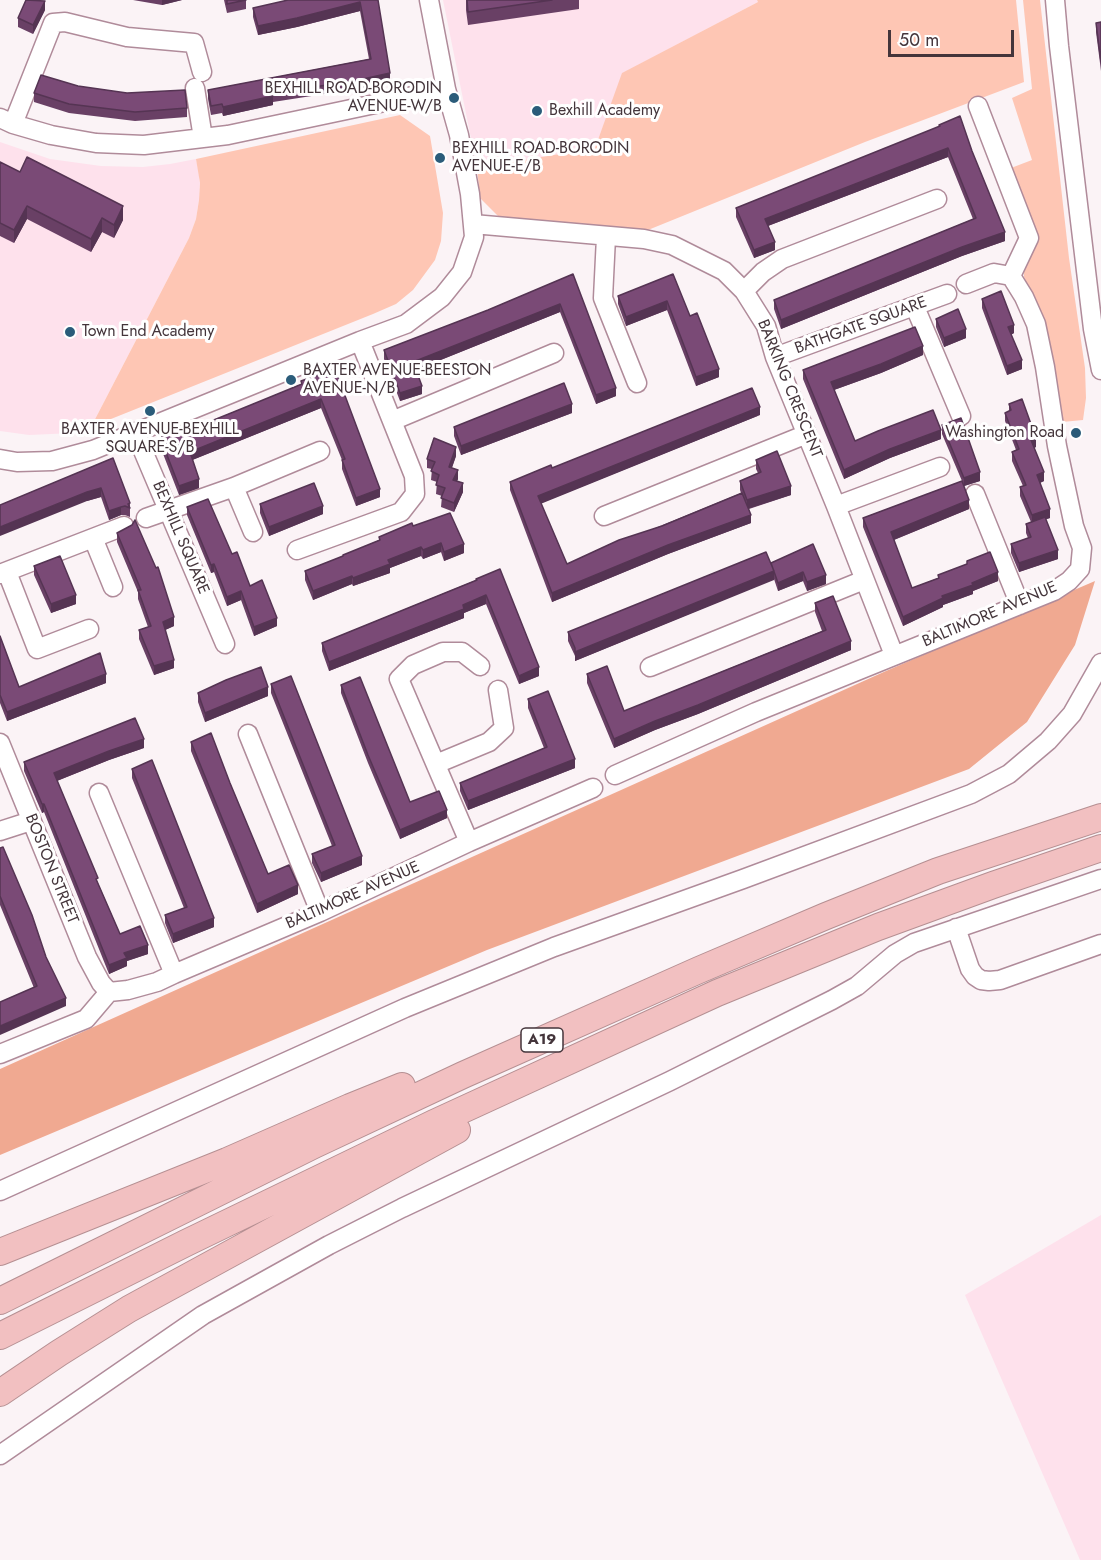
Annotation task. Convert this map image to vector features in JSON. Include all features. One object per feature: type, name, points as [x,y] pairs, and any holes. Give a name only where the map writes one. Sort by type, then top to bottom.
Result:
[{"type":"highway","name":"A19","points":[[0,1301],[314,1144],[599,1014],[815,920],[938,871],[1101,817]]},
{"type":"highway","name":"A19","points":[[0,1336],[423,1128],[717,993],[878,927],[1101,848]]},
{"type":"highway","points":[[0,1393],[129,1309],[440,1139],[717,993]]},
{"type":"highway","points":[[0,1252],[227,1161],[350,1107],[473,1057],[599,1014]]},
{"type":"street","points":[[0,459],[17,462],[52,461],[93,450],[406,324],[442,297],[462,272],[474,237],[470,194],[459,135],[446,89],[429,0]]},
{"type":"street","points":[[1055,0],[1093,329],[1101,370]]},
{"type":"street","points":[[203,138],[194,43],[127,36],[65,22],[53,23],[7,121],[51,135],[96,143],[144,146],[228,135],[446,89]]},
{"type":"street","points":[[966,284],[994,273],[1011,276],[1029,238],[978,106]]},
{"type":"street","points":[[744,291],[763,272],[782,259],[937,199]]},
{"type":"street","name":"BARKING CRESCENT","points":[[473,224],[644,239],[672,245],[724,272],[744,291],[766,326],[776,357],[894,656]]},
{"type":"street","points":[[606,237],[603,298],[637,383]]},
{"type":"street","name":"BALTIMORE AVENUE","points":[[615,775],[756,712],[1053,591],[1069,581],[1080,569],[1082,548],[1074,526],[1036,324],[1024,297],[1011,276]]},
{"type":"street","name":"BATHGATE SQUARE","points":[[776,357],[947,294]]},
{"type":"street","points":[[915,307],[961,416]]},
{"type":"street","points":[[297,550],[401,512],[415,494],[414,476],[360,341]]},
{"type":"street","points":[[392,421],[554,353]]},
{"type":"street","name":"BEXHILL SQUARE","points":[[135,432],[225,644]]},
{"type":"street","points":[[604,516],[807,434]]},
{"type":"street","points":[[146,518],[234,487],[320,451]]},
{"type":"street","points":[[836,506],[940,467]]},
{"type":"street","points":[[234,487],[253,532]]},
{"type":"street","points":[[975,494],[1020,605]]},
{"type":"street","points":[[89,629],[37,649],[3,573],[124,526]]},
{"type":"street","points":[[93,538],[112,587]]},
{"type":"street","points":[[650,667],[864,580]]},
{"type":"street","points":[[470,842],[399,679],[413,665],[443,652],[462,652],[480,666]]},
{"type":"street","points":[[0,1191],[405,1008],[543,951],[971,794],[1009,774],[1048,741],[1072,714],[1101,663]]},
{"type":"street","points":[[436,764],[489,742],[504,728],[498,690]]},
{"type":"street","points":[[248,734],[320,912]]},
{"type":"street","name":"BOSTON STREET","points":[[0,743],[87,957],[101,983],[109,992]]},
{"type":"street","name":"BALTIMORE AVENUE","points":[[109,992],[128,990],[157,982],[320,912],[593,788]]},
{"type":"street","points":[[99,793],[174,974]]},
{"type":"street","points":[[0,831],[32,821]]},
{"type":"street","points":[[0,1455],[203,1315],[402,1208],[670,1081],[832,1000],[857,986],[894,954],[914,943],[1101,879]]},
{"type":"street","points":[[956,928],[970,969],[981,980],[989,981],[1000,980],[1101,944]]},
{"type":"street","points":[[0,1054],[86,1019],[109,992]]},
{"type":"shaded area","name":"Bexhill Academy","points":[[443,0],[757,0],[758,2],[623,73],[595,148],[477,168]]},
{"type":"shaded area","points":[[757,0],[1016,0],[1024,82],[865,142],[648,230],[500,218],[480,198],[477,168],[595,148],[622,73],[758,2]]},
{"type":"shaded area","points":[[1023,0],[1040,0],[1069,258],[1085,368],[1086,398],[1083,420],[1062,422],[1037,308],[1024,277],[1011,168],[1032,160],[1012,98],[1032,89]]},
{"type":"shaded area","points":[[400,115],[430,136],[443,213],[441,241],[435,260],[413,290],[396,304],[373,314],[91,427],[189,238],[196,219],[199,200],[200,183],[196,159]]},
{"type":"shaded area","name":"Town End Academy","points":[[0,142],[50,159],[101,166],[143,167],[196,159],[200,183],[199,200],[196,219],[189,238],[91,427],[74,433],[29,435],[0,431]]},
{"type":"shaded area","points":[[1095,581],[1075,645],[1027,722],[969,769],[487,950],[0,1155],[0,1069],[886,671]]},
{"type":"shaded area","points":[[1101,1215],[1101,1560],[1080,1560],[965,1295]]},
{"type":"building","points":[[26,0],[45,1],[33,25],[18,18]]},
{"type":"building","points":[[227,0],[246,0],[227,4]]},
{"type":"building","points":[[288,0],[378,0],[390,73],[272,94],[273,96],[223,107],[222,104],[211,106],[208,90],[371,59],[360,2],[258,26],[253,8]]},
{"type":"building","points":[[467,0],[552,0],[468,12]]},
{"type":"building","points":[[1101,22],[1101,62],[1096,23]]},
{"type":"building","points":[[41,75],[78,86],[127,93],[185,90],[187,108],[135,112],[69,104],[34,93]]},
{"type":"building","points":[[960,116],[1005,232],[781,320],[774,300],[976,218],[948,148],[765,219],[775,242],[754,250],[736,208]]},
{"type":"building","points":[[27,157],[123,206],[114,225],[102,218],[91,239],[27,206],[14,230],[0,223],[0,162],[20,172]]},
{"type":"building","points":[[573,274],[616,388],[596,395],[560,304],[413,362],[422,386],[400,393],[384,350]]},
{"type":"building","points":[[673,274],[690,316],[697,313],[719,369],[696,377],[667,301],[626,317],[618,296]]},
{"type":"building","points":[[1001,291],[1014,325],[1008,327],[1022,360],[1007,366],[982,299]]},
{"type":"building","points":[[958,309],[966,329],[944,338],[936,319]]},
{"type":"building","points":[[915,327],[923,346],[831,382],[855,441],[933,410],[941,430],[890,449],[844,470],[803,370]]},
{"type":"building","points":[[335,369],[380,489],[356,498],[342,460],[345,459],[321,399],[190,452],[199,479],[179,486],[160,437],[193,424],[194,428],[302,384],[301,381]]},
{"type":"building","points":[[564,383],[572,404],[461,446],[454,427]]},
{"type":"building","points":[[752,388],[760,407],[538,496],[567,564],[619,540],[662,526],[742,493],[751,515],[668,545],[552,593],[510,482],[551,465],[552,468]]},
{"type":"building","points":[[1022,399],[1036,438],[1031,440],[1044,472],[1037,475],[1050,509],[1032,515],[1020,487],[1026,485],[1012,452],[1019,449],[1005,413],[1011,410],[1009,404]]},
{"type":"building","points":[[961,418],[980,472],[964,478],[942,425]]},
{"type":"building","points":[[434,438],[456,447],[449,467],[458,470],[453,480],[463,483],[454,503],[441,498],[445,488],[436,485],[439,475],[431,471],[435,462],[427,459]]},
{"type":"building","points":[[777,451],[791,486],[747,500],[740,481],[761,472],[756,460]]},
{"type":"building","points":[[113,458],[130,508],[125,506],[109,511],[101,488],[0,527],[0,505]]},
{"type":"building","points":[[962,481],[969,500],[891,532],[912,588],[939,578],[938,575],[990,552],[998,572],[972,583],[973,585],[942,596],[943,598],[903,617],[863,518]]},
{"type":"building","points":[[314,483],[323,506],[269,527],[260,504]]},
{"type":"building","points":[[208,499],[232,554],[237,552],[250,586],[262,580],[277,618],[254,627],[241,591],[227,597],[187,507]]},
{"type":"building","points":[[450,513],[464,544],[444,552],[441,543],[423,550],[421,547],[388,560],[390,564],[313,591],[305,571],[380,540],[379,537],[412,523],[413,526]]},
{"type":"building","points":[[1045,517],[1058,550],[1019,563],[1011,544],[1031,537],[1026,524]]},
{"type":"building","points":[[135,520],[156,568],[158,567],[174,617],[163,622],[174,660],[154,666],[139,630],[151,626],[138,590],[141,590],[117,533],[132,525]]},
{"type":"building","points":[[813,544],[826,575],[807,582],[803,572],[778,583],[771,563]]},
{"type":"building","points":[[766,552],[774,571],[575,652],[568,632]]},
{"type":"building","points":[[60,556],[76,595],[51,604],[34,566]]},
{"type":"building","points":[[500,569],[539,667],[519,676],[486,595],[463,605],[464,609],[329,662],[322,643]]},
{"type":"building","points":[[833,596],[851,641],[614,739],[587,674],[607,666],[624,711],[826,630],[815,603]]},
{"type":"building","points":[[0,636],[19,687],[100,653],[106,674],[7,712],[0,695]]},
{"type":"building","points":[[261,667],[268,687],[205,713],[198,693]]},
{"type":"building","points":[[291,676],[362,856],[321,873],[312,854],[335,845],[271,684]]},
{"type":"building","points":[[360,677],[410,802],[439,791],[447,810],[400,830],[341,685]]},
{"type":"building","points":[[548,691],[575,759],[468,801],[460,783],[547,747],[528,699]]},
{"type":"building","points":[[135,718],[144,739],[54,773],[120,934],[140,926],[148,945],[124,953],[127,958],[109,965],[44,804],[42,804],[24,762]]},
{"type":"building","points":[[211,733],[268,874],[289,865],[298,885],[257,904],[191,742]]},
{"type":"building","points":[[152,760],[214,918],[173,934],[165,915],[187,907],[132,769]]},
{"type":"building","points":[[3,847],[32,915],[46,957],[66,998],[0,1026],[0,1002],[37,986],[0,896],[0,848]]},
{"type":"place","name":"BEXHILL ROAD-BORODIN AVENUE-W/B","points":[[454,98]]},
{"type":"place","name":"Bexhill Academy","points":[[537,111]]},
{"type":"place","name":"BEXHILL ROAD-BORODIN AVENUE-E/B","points":[[440,158]]},
{"type":"place","name":"Town End Academy","points":[[70,332]]},
{"type":"place","name":"BAXTER AVENUE-BEESTON AVENUE-N/B","points":[[291,380]]},
{"type":"place","name":"BAXTER AVENUE-BEXHILL SQUARE-S/B","points":[[150,411]]},
{"type":"place","name":"Washington Road","points":[[1076,433]]}]
